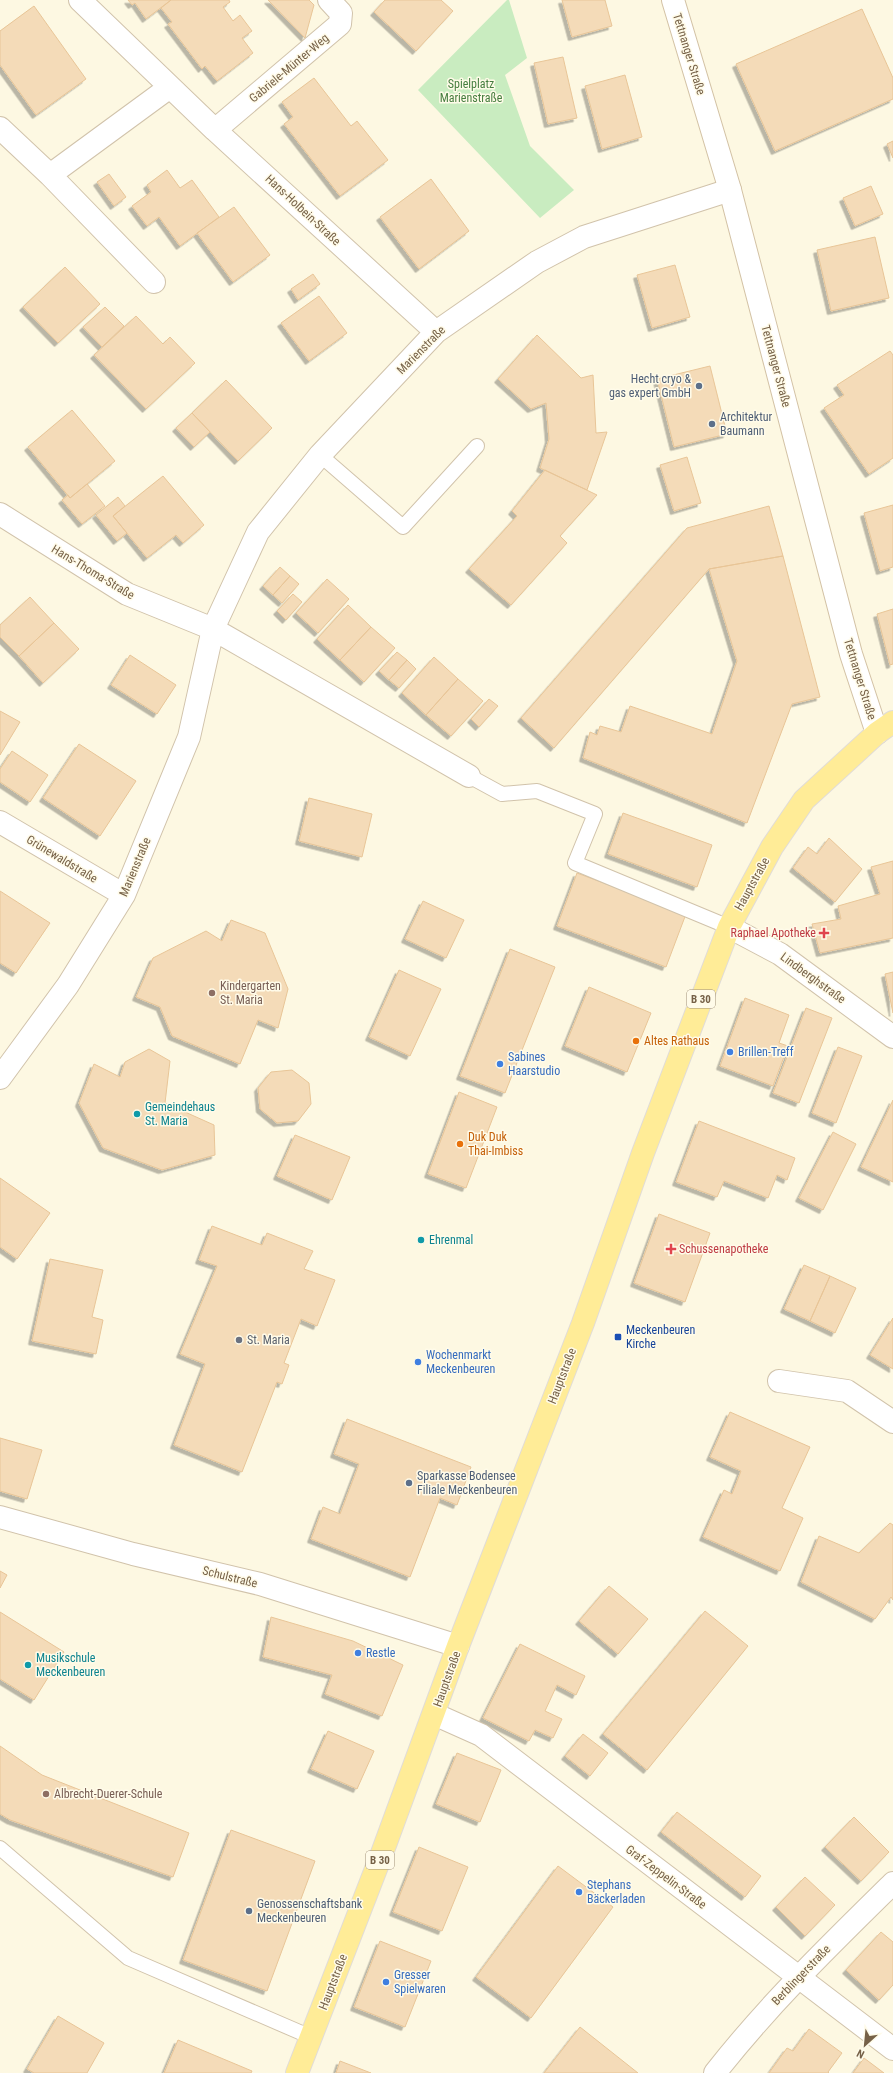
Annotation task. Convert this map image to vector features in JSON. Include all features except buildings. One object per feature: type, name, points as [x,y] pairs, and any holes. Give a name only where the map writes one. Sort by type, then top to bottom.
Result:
[{"type":"main road","name":"Hauptstraße","points":[[297,2073],[382,1856],[458,1646],[582,1323],[640,1160],[729,927],[772,847],[804,800],[885,727]]},
{"type":"street","name":"Hans-Holbein-Straße","points":[[80,0],[216,130],[436,332]]},
{"type":"street","name":"Gabriele-Münter-Weg","points":[[216,130],[340,24],[340,13],[329,0]]},
{"type":"street","name":"Tettnanger Straße","points":[[673,0],[730,190],[851,654],[885,727]]},
{"type":"street","points":[[50,175],[170,87]]},
{"type":"street","points":[[0,128],[50,175],[154,282]]},
{"type":"street","name":"Marienstraße","points":[[0,1078],[68,985],[124,895],[189,737],[212,630],[258,532],[320,455],[436,332],[536,262],[584,237],[730,190]]},
{"type":"street","name":"Hans-Thoma-Straße","points":[[0,514],[127,594],[212,630]]},
{"type":"street","points":[[212,630],[469,776]]},
{"type":"street","name":"Grünewaldstraße","points":[[0,822],[124,895]]},
{"type":"street","name":"Lindberghstraße","points":[[729,927],[780,954],[893,1037]]},
{"type":"street","points":[[779,1381],[847,1391],[893,1422]]},
{"type":"street","name":"Schulstraße","points":[[0,1517],[133,1554],[260,1584],[458,1646]]},
{"type":"street","name":"Graf-Zeppelin-Straße","points":[[434,1714],[481,1735],[893,2049]]},
{"type":"street","name":"Berblingerstraße","points":[[715,2073],[748,2032],[798,1977],[893,1883]]},
{"type":"lane","points":[[320,455],[403,527],[477,446]]},
{"type":"lane","points":[[469,776],[502,794],[537,791],[595,814],[575,863],[729,927]]},
{"type":"lane","points":[[0,1848],[128,1958],[312,2037]]},
{"type":"green space","name":"Spielplatz Marienstraße","points":[[507,0],[509,0],[527,58],[505,75],[530,146],[574,190],[540,218],[418,90]]},
{"type":"place","name":"Hecht cryo & gas expert GmbH","points":[[699,386]]},
{"type":"place","name":"Architektur Baumann","points":[[712,424]]},
{"type":"place","name":"Raphael Apotheke","points":[[824,933]]},
{"type":"place","name":"Kindergarten St. Maria","points":[[212,993]]},
{"type":"place","name":"Altes Rathaus","points":[[636,1041]]},
{"type":"place","name":"Brillen-Treff","points":[[730,1052]]},
{"type":"place","name":"Sabines Haarstudio","points":[[500,1064]]},
{"type":"place","name":"Gemeindehaus St. Maria","points":[[137,1114]]},
{"type":"place","name":"Duk Duk Thai-Imbiss","points":[[460,1144]]},
{"type":"place","name":"Ehrenmal","points":[[421,1240]]},
{"type":"place","name":"Schussenapotheke","points":[[671,1249]]},
{"type":"place","name":"Meckenbeuren Kirche","points":[[618,1337]]},
{"type":"place","name":"St. Maria","points":[[239,1340]]},
{"type":"place","name":"Wochenmarkt Meckenbeuren","points":[[418,1362]]},
{"type":"place","name":"Sparkasse Bodensee Filiale Meckenbeuren","points":[[409,1483]]},
{"type":"place","name":"Restle","points":[[358,1653]]},
{"type":"place","name":"Musikschule Meckenbeuren","points":[[28,1665]]},
{"type":"place","name":"Albrecht-Duerer-Schule","points":[[46,1794]]},
{"type":"place","name":"Stephans Bäckerladen","points":[[579,1892]]},
{"type":"place","name":"Genossenschaftsbank Meckenbeuren","points":[[249,1911]]},
{"type":"place","name":"Gresser Spielwaren","points":[[386,1982]]}]
